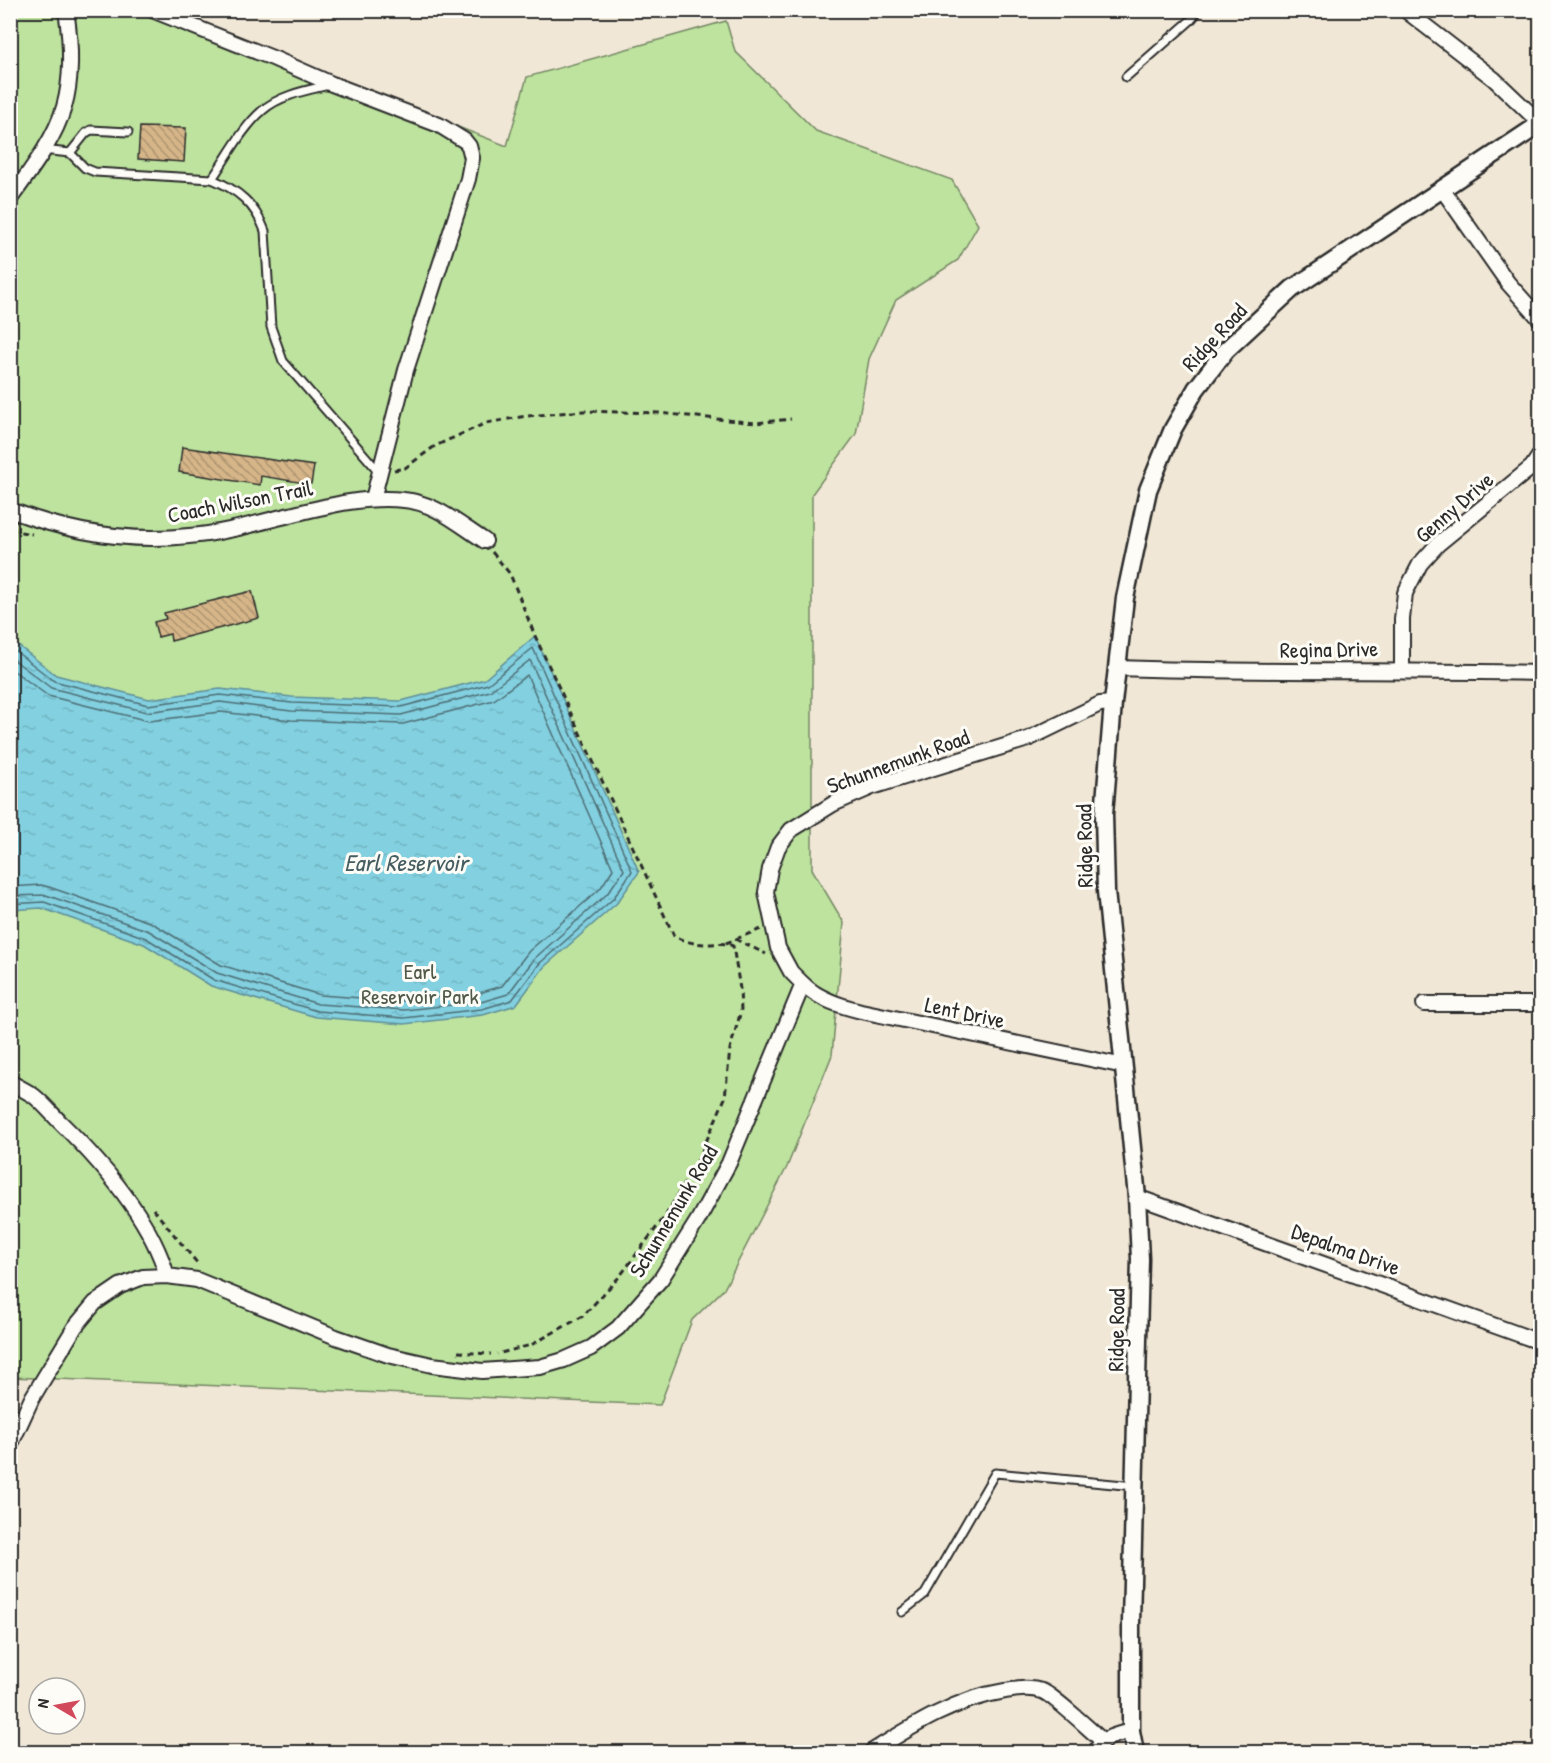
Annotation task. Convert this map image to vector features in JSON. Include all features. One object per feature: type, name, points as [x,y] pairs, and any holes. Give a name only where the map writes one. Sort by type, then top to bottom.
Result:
[{"type":"street","points":[[10,199],[52,135],[64,107],[69,78],[70,40],[66,10]]},
{"type":"street","points":[[152,10],[439,125],[465,141],[469,146],[472,158],[468,179],[406,370],[373,499]]},
{"type":"street","points":[[1405,10],[1494,79],[1540,124]]},
{"type":"street","name":"Ridge Road","points":[[1134,1752],[1131,1731],[1140,1259],[1137,1197],[1106,891],[1104,814],[1125,598],[1148,490],[1173,429],[1196,389],[1226,350],[1292,289],[1540,124]]},
{"type":"street","points":[[1442,189],[1508,283],[1540,320]]},
{"type":"street","name":"Genny Drive","points":[[1402,670],[1402,619],[1405,594],[1420,564],[1438,544],[1532,468],[1540,454]]},
{"type":"street","name":"Coach Wilson Trail","points":[[10,510],[46,524],[89,533],[144,538],[190,536],[323,507],[373,499],[406,500],[432,507],[484,541]]},
{"type":"street","name":"Regina Drive","points":[[1118,668],[1218,672],[1402,670],[1540,673]]},
{"type":"street","name":"Schunnemunk Road","points":[[10,1446],[32,1398],[75,1326],[95,1303],[120,1286],[143,1277],[167,1276],[197,1280],[346,1341],[388,1355],[432,1365],[482,1371],[540,1367],[564,1360],[591,1348],[618,1328],[661,1280],[698,1220],[729,1163],[803,984],[791,972],[778,948],[766,892],[778,847],[791,830],[833,804],[872,787],[1028,739],[1100,704],[1113,703]]},
{"type":"street","name":"Lent Drive","points":[[803,984],[810,991],[839,1005],[861,1011],[1124,1066]]},
{"type":"street","points":[[1424,1004],[1540,1004]]},
{"type":"street","points":[[10,1082],[33,1095],[81,1143],[120,1191],[145,1226],[162,1256],[167,1276]]},
{"type":"street","name":"Depalma Drive","points":[[1137,1197],[1540,1342]]},
{"type":"street","points":[[871,1752],[920,1721],[951,1707],[982,1695],[1024,1688],[1045,1691],[1099,1747],[1113,1736],[1131,1731]]},
{"type":"lane","points":[[1126,77],[1191,20],[1199,10]]},
{"type":"lane","points":[[213,179],[252,122],[265,108],[292,95],[332,84]]},
{"type":"lane","points":[[70,153],[91,130],[128,132]]},
{"type":"lane","points":[[42,150],[70,153],[85,168],[95,172],[213,179],[248,200],[259,216],[265,231],[271,327],[283,361],[380,473]]},
{"type":"lane","points":[[902,1612],[925,1594],[995,1473],[1135,1485]]},
{"type":"path","points":[[380,473],[405,468],[435,446],[486,423],[527,416],[583,411],[659,413],[756,423],[791,419]]},
{"type":"path","points":[[484,541],[510,574],[535,636],[674,936],[687,943],[709,945],[726,943],[773,924]]},
{"type":"path","points":[[735,939],[786,964]]},
{"type":"path","points":[[451,1351],[496,1355],[531,1345],[583,1316],[620,1276],[666,1215],[699,1158],[725,1098],[730,1049],[741,1011],[733,946],[726,943]]},
{"type":"path","points":[[152,1208],[198,1264],[207,1269]]},
{"type":"green space","name":"Earl Reservoir Park","points":[[11,11],[158,11],[507,146],[527,77],[726,21],[735,51],[816,131],[952,180],[978,225],[958,260],[896,300],[869,359],[856,434],[812,494],[812,869],[844,923],[832,1055],[787,1167],[724,1289],[692,1320],[660,1405],[11,1377]]},
{"type":"water","name":"Earl Reservoir","points":[[535,636],[639,872],[617,903],[544,967],[516,1005],[483,1015],[404,1024],[316,1017],[211,986],[144,944],[41,908],[11,910],[11,640],[56,675],[149,699],[220,689],[292,697],[401,701],[485,679]]},
{"type":"building","points":[[140,127],[186,128],[184,162],[138,159]]},
{"type":"building","points":[[182,447],[314,466],[311,484],[261,476],[260,485],[179,472]]},
{"type":"building","points":[[252,591],[259,618],[171,641],[170,634],[158,637],[154,622],[166,619],[164,613]]}]
